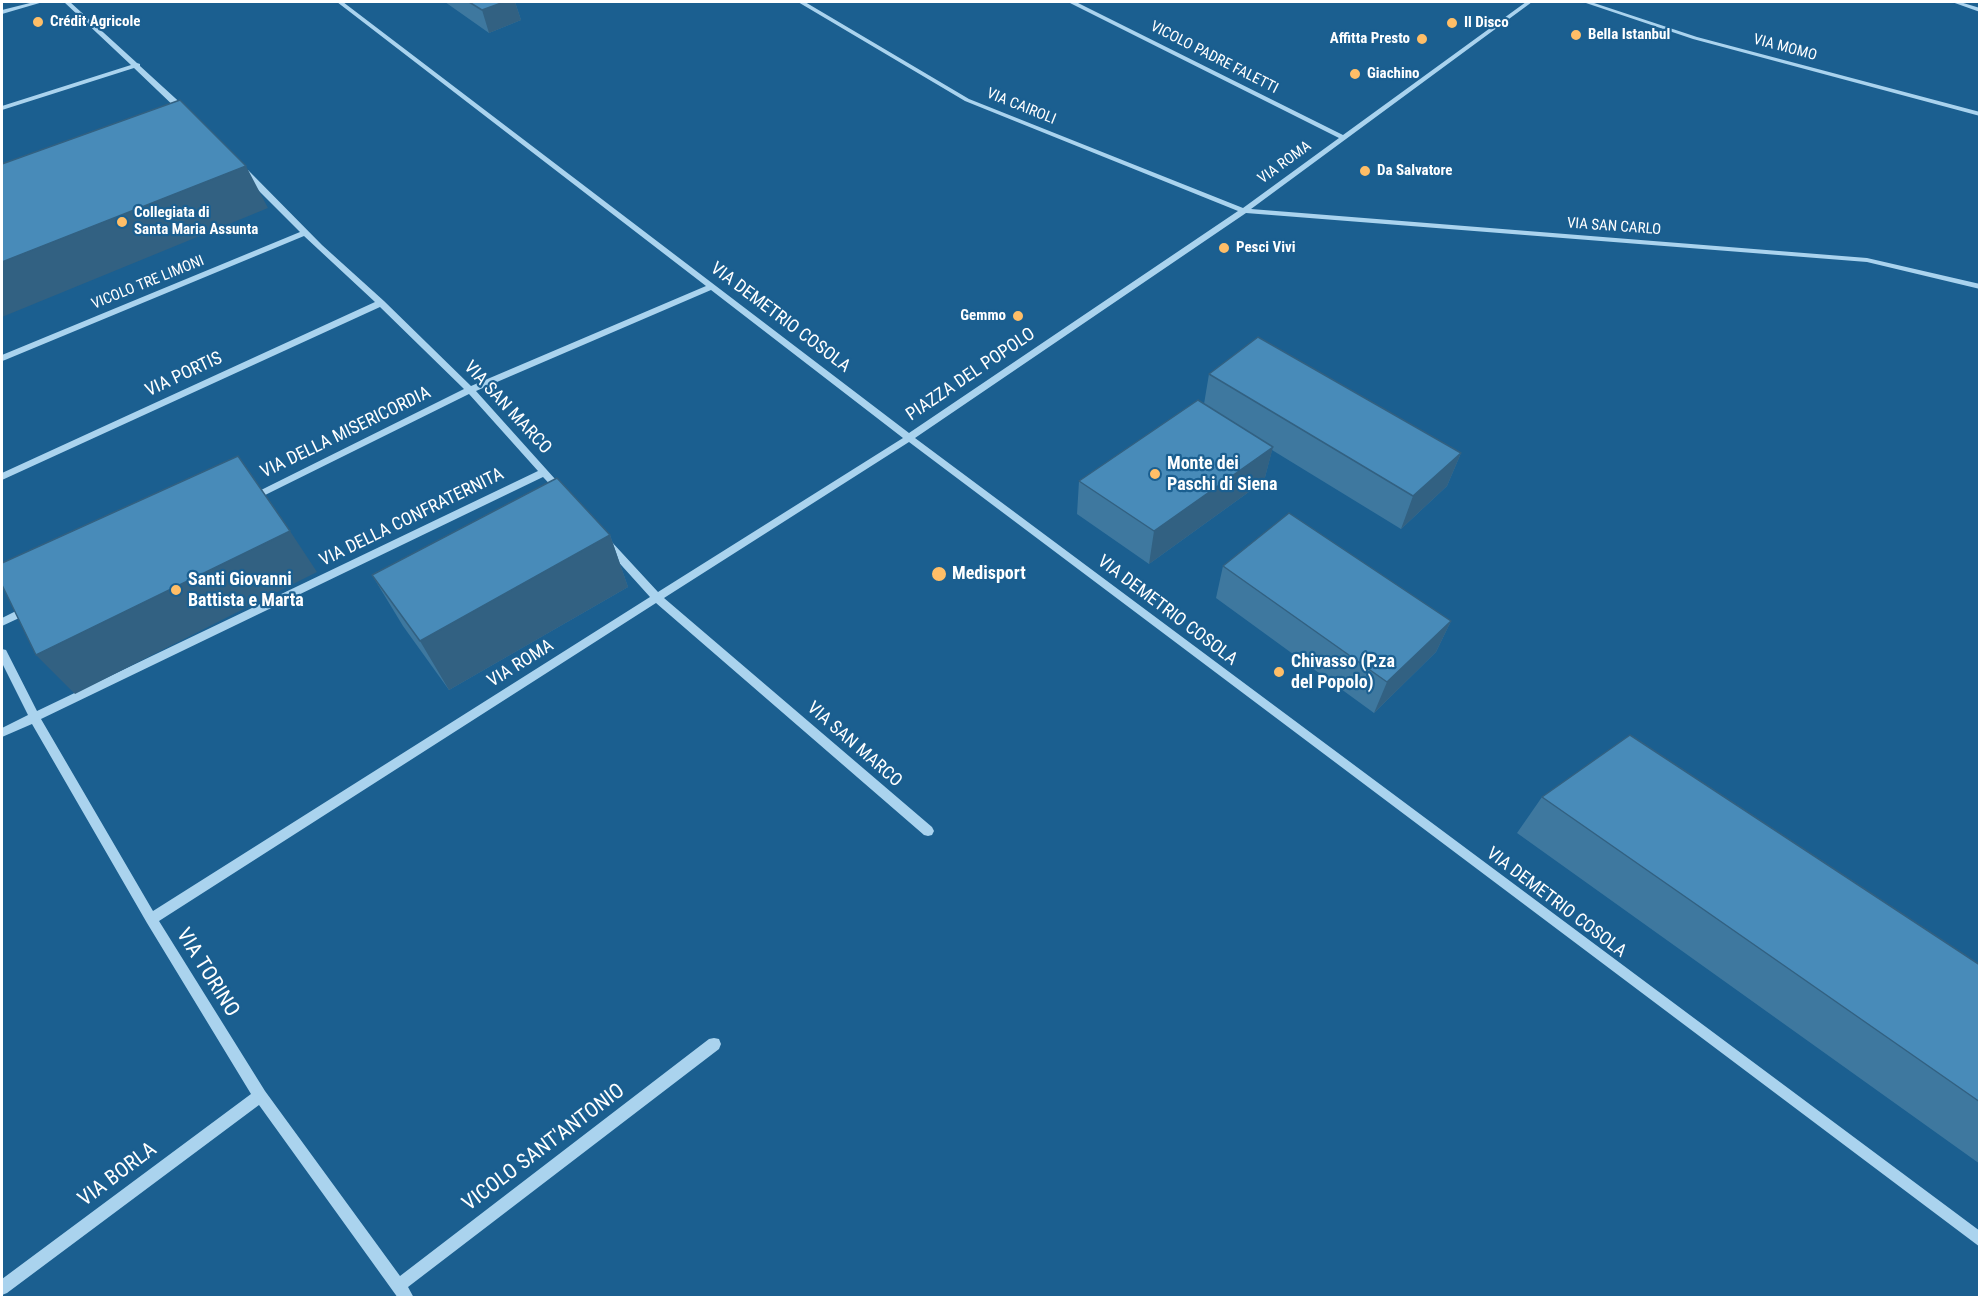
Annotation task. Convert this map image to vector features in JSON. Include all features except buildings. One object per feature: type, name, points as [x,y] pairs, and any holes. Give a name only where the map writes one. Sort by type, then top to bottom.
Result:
[{"type":"street","points":[[2,12],[40,2]]},
{"type":"street","points":[[67,2],[192,118]]},
{"type":"street","name":"VIA DEMETRIO COSOLA","points":[[340,2],[909,438],[1980,1240]]},
{"type":"street","name":"VIA CAIROLI","points":[[801,2],[967,100],[1244,211]]},
{"type":"street","name":"VICOLO PADRE FALETTI","points":[[1072,2],[1344,138]]},
{"type":"street","name":"VIA ROMA","points":[[1052,340],[1244,211],[1529,2]]},
{"type":"street","name":"VIA MOMO","points":[[1586,2],[1695,38],[1980,114]]},
{"type":"street","points":[[1955,2],[1980,10]]},
{"type":"street","points":[[2,108],[138,66]]},
{"type":"street","name":"VIA SAN MARCO","points":[[240,166],[305,233],[470,390],[566,498]]},
{"type":"street","name":"VIA SAN CARLO","points":[[1244,211],[1867,260],[1980,286]]},
{"type":"street","name":"VICOLO TRE LIMONI","points":[[2,358],[305,233]]},
{"type":"street","name":"VIA DELLA MISERICORDIA","points":[[246,501],[470,390],[711,287]]},
{"type":"street","name":"VIA PORTIS","points":[[2,477],[381,303]]},
{"type":"street","name":"PIAZZA DEL POPOLO","points":[[909,438],[1052,340]]},
{"type":"street","name":"VIA ROMA","points":[[151,919],[909,438]]},
{"type":"street","name":"VIA DELLA CONFRATERNITA","points":[[2,734],[544,472]]},
{"type":"street","name":"VIA SAN MARCO","points":[[604,539],[657,598],[928,831]]},
{"type":"street","points":[[2,622],[33,607]]},
{"type":"street","name":"VIA TORINO","points":[[2,653],[34,717],[151,919],[260,1096],[403,1292]]},
{"type":"street","name":"VICOLO SANT'ANTONIO","points":[[403,1292],[714,1044]]},
{"type":"street","name":"VIA BORLA","points":[[2,1288],[260,1096]]},
{"type":"place","name":"Crédit Agricole","points":[[38,22]]},
{"type":"place","name":"Il Disco","points":[[1452,23]]},
{"type":"place","name":"Bella Istanbul","points":[[1576,35]]},
{"type":"place","name":"Affitta Presto","points":[[1422,39]]},
{"type":"place","name":"Giachino","points":[[1355,74]]},
{"type":"place","name":"Da Salvatore","points":[[1365,171]]},
{"type":"place","name":"Collegiata di Santa Maria Assunta","points":[[122,222]]},
{"type":"place","name":"Pesci Vivi","points":[[1224,248]]},
{"type":"place","name":"Gemmo","points":[[1018,316]]},
{"type":"place","name":"Monte dei Paschi di Siena","points":[[1155,474]]},
{"type":"place","name":"Medisport","points":[[939,574]]},
{"type":"place","name":"Santi Giovanni Battista e Marta","points":[[176,590]]},
{"type":"place","name":"Chivasso (P.za del Popolo)","points":[[1279,672]]}]
